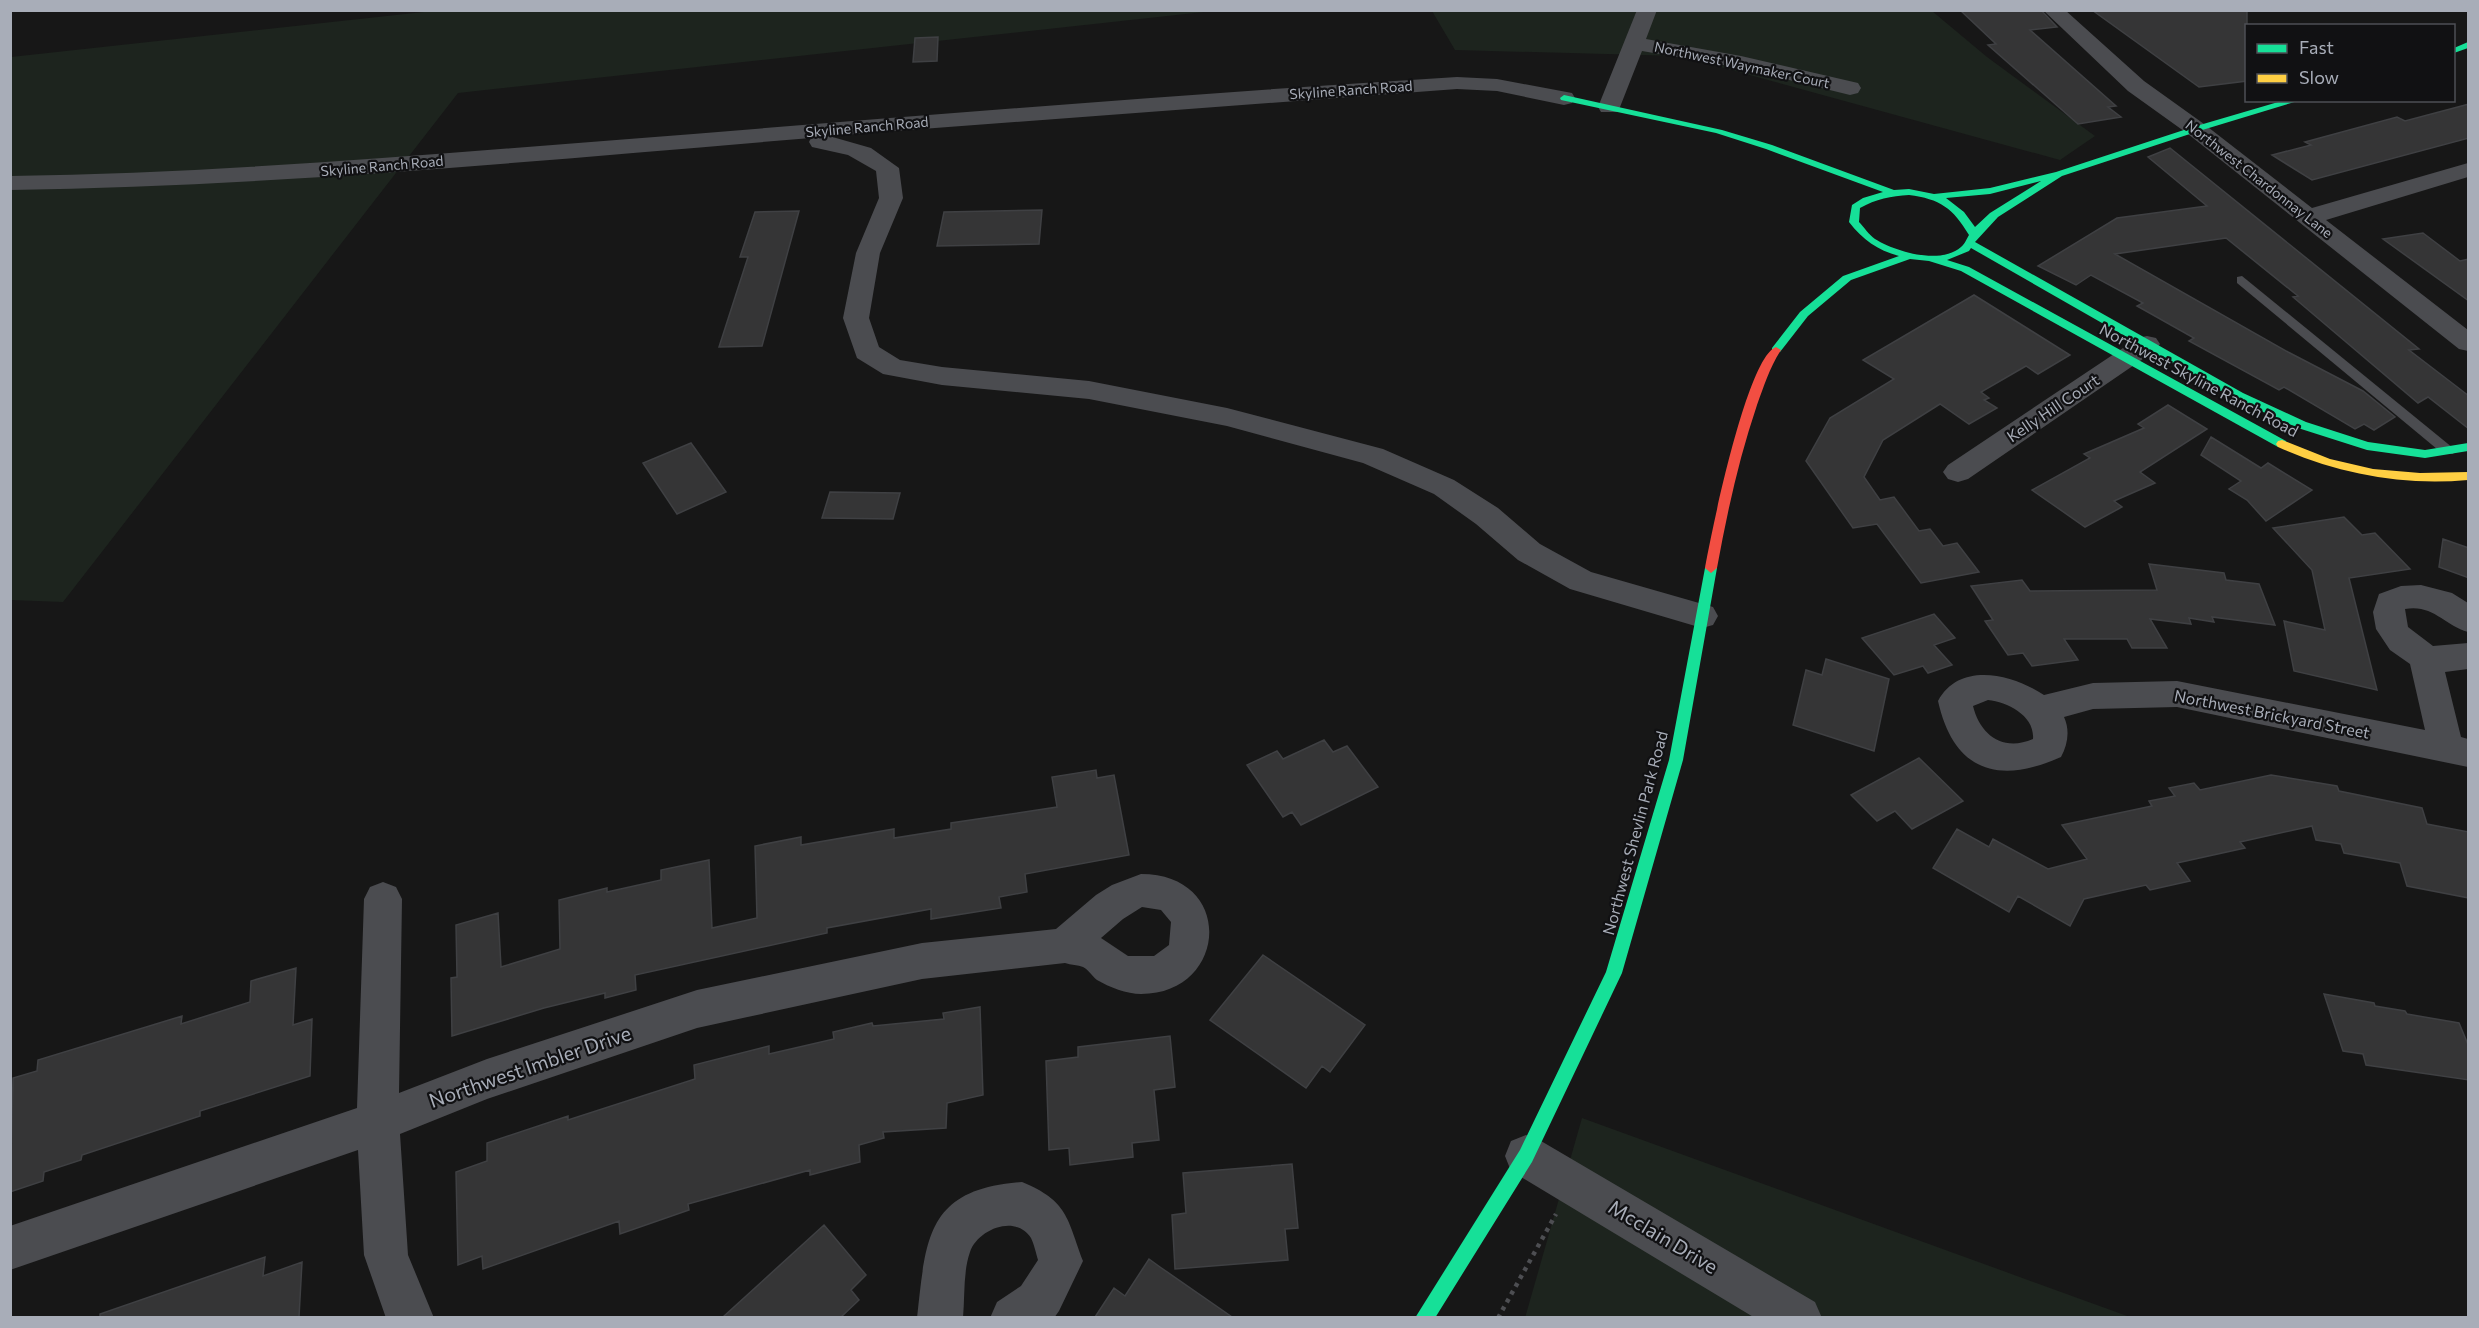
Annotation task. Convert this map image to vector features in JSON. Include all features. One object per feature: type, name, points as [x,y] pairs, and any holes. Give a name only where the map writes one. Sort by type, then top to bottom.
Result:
[{"type":"street","points":[[1609,107],[1647,10]]},
{"type":"street","name":"Northwest Chardonnay Lane","points":[[2053,10],[2136,86],[2196,129],[2469,343]]},
{"type":"street","name":"Northwest Waymaker Court","points":[[1634,43],[1731,60],[1850,88]]},
{"type":"street","points":[[2455,51],[2469,45]]},
{"type":"street","name":"Skyline Ranch Road","points":[[10,183],[87,183],[305,172],[1457,83],[1497,85],[1609,107],[1769,147],[1847,179],[1890,191],[1930,197]]},
{"type":"street","points":[[1930,197],[1990,191],[2059,174],[2196,129],[2289,102]]},
{"type":"street","name":"Skyline Ranch Road","points":[[1718,134],[1812,178]]},
{"type":"street","points":[[763,135],[847,145],[865,151],[887,168],[891,198],[868,253],[856,318],[867,352],[893,368],[942,376],[1089,390],[1227,417],[1373,456],[1444,487],[1487,516],[1529,552],[1581,581],[1702,616]]},
{"type":"street","points":[[2308,217],[2469,170]]},
{"type":"street","points":[[1850,211],[1860,232],[1874,243],[1910,256],[1930,258],[1948,256],[1962,251],[1992,216],[2059,174]]},
{"type":"street","points":[[1853,242],[1850,211],[1859,200],[1872,194],[1890,191]]},
{"type":"street","points":[[1930,197],[1961,213],[1970,224],[1972,239]]},
{"type":"street","name":"Northwest Skyline Ranch Road","points":[[1972,239],[2235,420],[2306,456],[2366,474],[2437,479],[2469,476]]},
{"type":"street","name":"Northwest Shevlin Park Road","points":[[1424,1317],[1526,1156],[1614,973],[1676,760],[1724,494],[1745,423],[1767,362],[1804,314],[1847,278],[1910,256]]},
{"type":"street","name":"Northwest Skyline Ranch Road","points":[[1930,258],[1965,269],[2136,352],[2302,425],[2367,446],[2425,454],[2469,447]]},
{"type":"street","points":[[1847,278],[1850,260]]},
{"type":"street","name":"Kelly Hill Court","points":[[1958,472],[2136,352]]},
{"type":"street","points":[[2469,620],[2443,602],[2422,595],[2404,596],[2390,602],[2388,624],[2393,634],[2425,657],[2439,660],[2469,656]]},
{"type":"street","points":[[2425,657],[2458,751]]},
{"type":"street","name":"Northwest Brickyard Street","points":[[2040,710],[2092,696],[2177,694],[2458,751]]},
{"type":"street","points":[[383,899],[378,1122],[386,1255],[404,1305],[411,1317]]},
{"type":"street","name":"Northwest Imbler Drive","points":[[10,1248],[378,1122],[487,1079],[697,1009],[922,961],[1065,946]]},
{"type":"street","name":"Mcclain Drive","points":[[1526,1156],[1799,1317]]},
{"type":"street","points":[[940,1317],[942,1274],[948,1245],[963,1222],[989,1207],[1022,1204],[1047,1222],[1060,1261],[1048,1292],[1021,1315],[1013,1317]]},
{"type":"lane","points":[[2242,280],[2448,451]]},
{"type":"path","points":[[1498,1317],[1574,1184]]},
{"type":"shaded area","points":[[442,10],[1213,11],[458,93],[63,602],[11,600],[11,57]]},
{"type":"shaded area","points":[[1432,11],[1932,11],[1987,57],[2095,136],[2060,160],[1680,56],[1455,50]]},
{"type":"shaded area","points":[[1582,1118],[2130,1317],[1525,1318]]},
{"type":"building","points":[[1960,10],[2041,10],[2057,27],[2030,30],[2116,106],[2108,107],[2121,117],[2078,124],[1988,45],[1996,44]]},
{"type":"building","points":[[2092,10],[2247,10],[2245,81],[2199,87]]},
{"type":"building","points":[[938,37],[937,61],[913,62],[915,38]]},
{"type":"building","points":[[2469,104],[2469,138],[2312,180],[2272,155],[2311,145],[2305,142],[2397,117],[2405,121]]},
{"type":"building","points":[[2170,148],[2419,349],[2409,350],[2469,396],[2469,429],[2428,397],[2418,403],[2293,297],[2298,296],[2226,238],[2115,254],[2288,352],[2363,391],[2395,417],[2374,430],[2364,424],[2355,429],[2284,387],[2279,390],[2189,341],[2194,338],[2137,306],[2143,303],[2091,275],[2076,285],[2038,266],[2117,218],[2207,206],[2148,157]]},
{"type":"building","points":[[1042,210],[1039,244],[937,246],[944,212]]},
{"type":"building","points":[[799,211],[762,346],[719,347],[748,257],[740,257],[755,212]]},
{"type":"building","points":[[2423,233],[2460,261],[2469,259],[2469,301],[2383,239]]},
{"type":"building","points":[[1974,295],[2070,355],[2038,374],[2026,366],[1981,392],[1989,398],[1984,400],[1997,408],[1969,424],[1940,404],[1883,440],[1864,477],[1880,500],[1894,497],[1919,531],[1930,529],[1943,546],[1957,543],[1979,572],[1921,583],[1877,524],[1853,528],[1806,461],[1830,418],[1894,379],[1863,360]]},
{"type":"building","points":[[2168,405],[2207,429],[2140,472],[2155,483],[2114,501],[2122,507],[2085,527],[2032,490],[2090,458],[2084,454],[2144,428],[2138,424]]},
{"type":"building","points":[[2211,437],[2261,468],[2268,463],[2312,490],[2266,521],[2247,500],[2229,489],[2241,481],[2201,455]]},
{"type":"building","points":[[691,443],[726,492],[677,514],[643,463]]},
{"type":"building","points":[[830,492],[900,493],[893,519],[822,518]]},
{"type":"building","points":[[2344,517],[2362,535],[2375,533],[2410,569],[2349,578],[2377,690],[2294,671],[2284,621],[2325,630],[2312,570],[2273,528]]},
{"type":"building","points":[[2443,539],[2469,548],[2469,578],[2439,567]]},
{"type":"building","points":[[2149,564],[2224,573],[2226,580],[2259,584],[2275,625],[2212,617],[2214,622],[2189,618],[2191,624],[2150,619],[2167,648],[2132,648],[2127,639],[2064,639],[2078,660],[2032,666],[2023,653],[2008,655],[1985,621],[1993,620],[1971,586],[2022,580],[2030,591],[2157,590]]},
{"type":"building","points":[[1934,614],[1955,638],[1934,645],[1952,665],[1928,673],[1923,666],[1894,675],[1862,638]]},
{"type":"building","points":[[1826,659],[1889,679],[1874,751],[1793,725],[1806,670],[1822,675]]},
{"type":"building","points":[[1324,740],[1333,752],[1347,746],[1378,787],[1301,825],[1292,812],[1283,817],[1247,765],[1277,751],[1283,759]]},
{"type":"building","points":[[1919,758],[1963,801],[1912,829],[1895,811],[1877,821],[1851,795]]},
{"type":"building","points":[[1096,770],[1097,778],[1114,775],[1129,855],[1025,874],[1027,892],[999,897],[1001,908],[931,919],[931,909],[827,928],[827,933],[635,975],[636,990],[605,998],[605,993],[544,1008],[452,1036],[451,978],[457,977],[456,925],[498,913],[501,967],[560,949],[559,900],[607,888],[607,892],[661,880],[661,870],[709,860],[712,928],[757,918],[755,846],[801,837],[801,845],[894,829],[894,838],[951,829],[951,823],[1057,807],[1052,777]]},
{"type":"building","points":[[2271,775],[2337,786],[2339,791],[2422,808],[2427,824],[2469,832],[2469,898],[2407,886],[2400,863],[2344,853],[2341,844],[2316,840],[2312,826],[2240,842],[2245,848],[2177,863],[2190,881],[2150,890],[2146,885],[2084,899],[2070,926],[2018,896],[2009,912],[1933,868],[1957,829],[1989,847],[1993,839],[2048,869],[2087,859],[2062,825],[2152,806],[2149,801],[2175,796],[2169,788],[2194,783],[2200,790]]},
{"type":"building","points":[[1263,955],[1365,1025],[1330,1072],[1322,1066],[1306,1088],[1210,1020]]},
{"type":"building","points":[[296,968],[293,1025],[312,1019],[310,1076],[200,1111],[200,1116],[82,1155],[81,1160],[44,1172],[43,1181],[10,1192],[13,1078],[37,1071],[38,1060],[182,1016],[181,1024],[250,1002],[251,981]]},
{"type":"building","points":[[2324,994],[2374,1003],[2375,1006],[2405,1011],[2407,1014],[2459,1023],[2469,1047],[2469,1080],[2366,1065],[2363,1054],[2343,1051]]},
{"type":"building","points":[[980,1007],[983,1095],[947,1103],[946,1128],[883,1132],[884,1138],[859,1145],[860,1162],[810,1175],[810,1170],[688,1204],[689,1210],[620,1234],[619,1221],[483,1269],[482,1256],[458,1265],[456,1172],[487,1161],[487,1143],[568,1116],[568,1120],[695,1079],[694,1065],[769,1046],[769,1054],[834,1039],[833,1032],[872,1023],[873,1026],[944,1019],[943,1013]]},
{"type":"building","points":[[1170,1036],[1175,1087],[1154,1090],[1159,1140],[1132,1143],[1133,1157],[1070,1165],[1069,1148],[1049,1150],[1046,1061],[1078,1057],[1078,1047]]},
{"type":"building","points":[[1292,1164],[1298,1228],[1285,1229],[1288,1260],[1175,1269],[1172,1215],[1186,1213],[1183,1173]]},
{"type":"building","points":[[824,1225],[866,1275],[851,1290],[859,1300],[841,1317],[723,1317]]},
{"type":"building","points":[[265,1257],[263,1276],[302,1262],[299,1317],[100,1317],[100,1314]]},
{"type":"building","points":[[1149,1259],[1232,1317],[1095,1317],[1114,1288],[1125,1296]]},
{"type":"traffic: fast","points":[[2455,51],[2468,45]]},
{"type":"traffic: fast","points":[[1564,98],[1719,131],[1890,191]]},
{"type":"traffic: fast","points":[[1930,197],[1990,191],[2059,174],[2196,129],[2290,102]]},
{"type":"traffic: fast","points":[[1974,234],[1961,214],[1951,205],[1924,194],[1909,192],[1880,195],[1855,207],[1854,222],[1870,240],[1891,251],[1917,258],[1943,258],[1965,249],[1976,232],[1994,215],[2059,174]]},
{"type":"traffic: fast","points":[[1971,244],[2239,396],[2302,425],[2367,446],[2425,454],[2468,447]]},
{"type":"traffic: fast","points":[[1776,350],[1804,314],[1847,278],[1910,256]]},
{"type":"traffic: fast","points":[[1930,258],[1965,269],[2282,444]]},
{"type":"traffic: fast","points":[[1424,1318],[1526,1156],[1614,973],[1676,760],[1711,568]]},
{"type":"traffic: slow","points":[[2282,444],[2327,462],[2373,473],[2420,478],[2468,476]]},
{"type":"traffic: jam","points":[[1711,568],[1723,504],[1739,442],[1763,374],[1776,350]]}]
